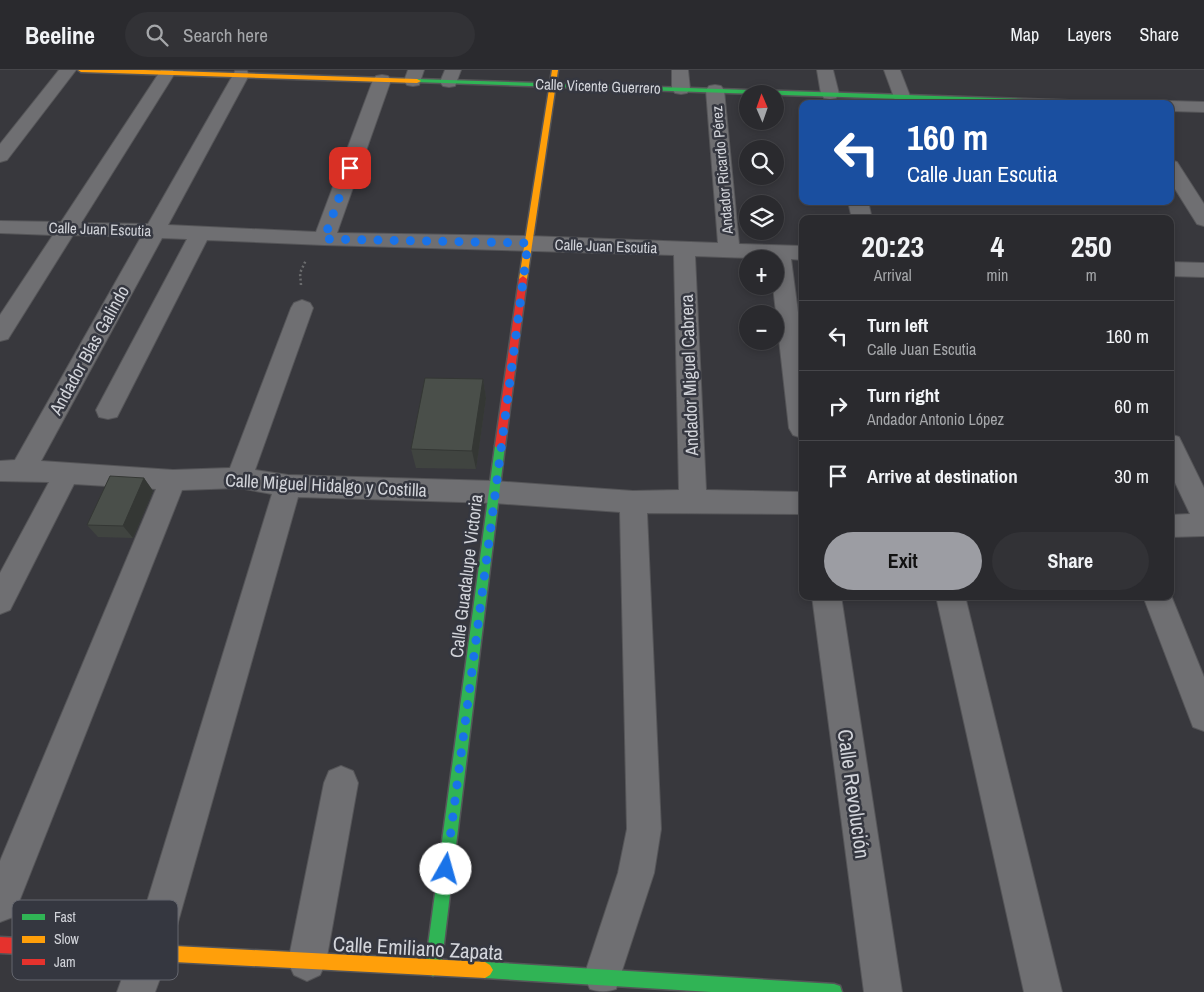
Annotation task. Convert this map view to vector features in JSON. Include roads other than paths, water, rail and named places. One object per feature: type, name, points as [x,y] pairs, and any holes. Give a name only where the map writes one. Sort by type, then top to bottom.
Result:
[{"type":"street","points":[[0,156],[68,70]]},
{"type":"street","name":"Calle Vicente Guerrero","points":[[80,70],[167,73],[218,72],[241,75],[315,74],[382,80],[414,75],[451,76],[554,85],[715,90],[839,97],[901,96],[1008,100]]},
{"type":"street","name":"Calle Guadalupe Victoria","points":[[433,968],[528,243],[556,70]]},
{"type":"street","points":[[680,70],[681,89]]},
{"type":"street","points":[[825,70],[839,97]]},
{"type":"street","points":[[892,70],[901,96]]},
{"type":"street","points":[[0,333],[167,73]]},
{"type":"street","name":"Andador Blas Galindo","points":[[11,471],[156,230],[241,75]]},
{"type":"street","points":[[324,239],[382,80]]},
{"type":"street","name":"Andador Ricardo Pérez","points":[[715,90],[729,250]]},
{"type":"street","points":[[1174,106],[1204,106]]},
{"type":"street","points":[[1174,172],[1204,220]]},
{"type":"street","name":"Calle Juan Escutia","points":[[0,227],[156,230],[324,239],[528,243],[739,250]]},
{"type":"street","points":[[108,410],[200,233]]},
{"type":"street","name":"Andador Miguel Cabrera","points":[[684,249],[693,501]]},
{"type":"street","name":"Calle Juan Escutia","points":[[784,252],[799,253]]},
{"type":"street","points":[[1174,269],[1204,270]]},
{"type":"street","points":[[784,290],[799,405]]},
{"type":"street","points":[[239,478],[302,308]]},
{"type":"street","points":[[1174,452],[1204,516]]},
{"type":"street","name":"Calle Miguel Hidalgo y Costilla","points":[[11,471],[173,480],[239,478],[288,486],[494,492],[633,502],[693,501],[799,504]]},
{"type":"street","points":[[0,601],[66,474]]},
{"type":"street","points":[[0,904],[173,480]]},
{"type":"street","points":[[166,900],[288,486]]},
{"type":"street","points":[[603,976],[636,873],[644,828],[633,502]]},
{"type":"street","points":[[1174,526],[1204,525]]},
{"type":"street","name":"Calle Revolución","points":[[827,600],[882,992]]},
{"type":"street","points":[[951,600],[1043,992]]},
{"type":"street","points":[[1159,600],[1204,716]]},
{"type":"street","points":[[306,962],[340,782]]},
{"type":"street","name":"Calle Emiliano Zapata","points":[[178,955],[433,968],[482,981],[603,976],[797,991],[834,992]]},
{"type":"street","points":[[136,992],[140,980]]}]
